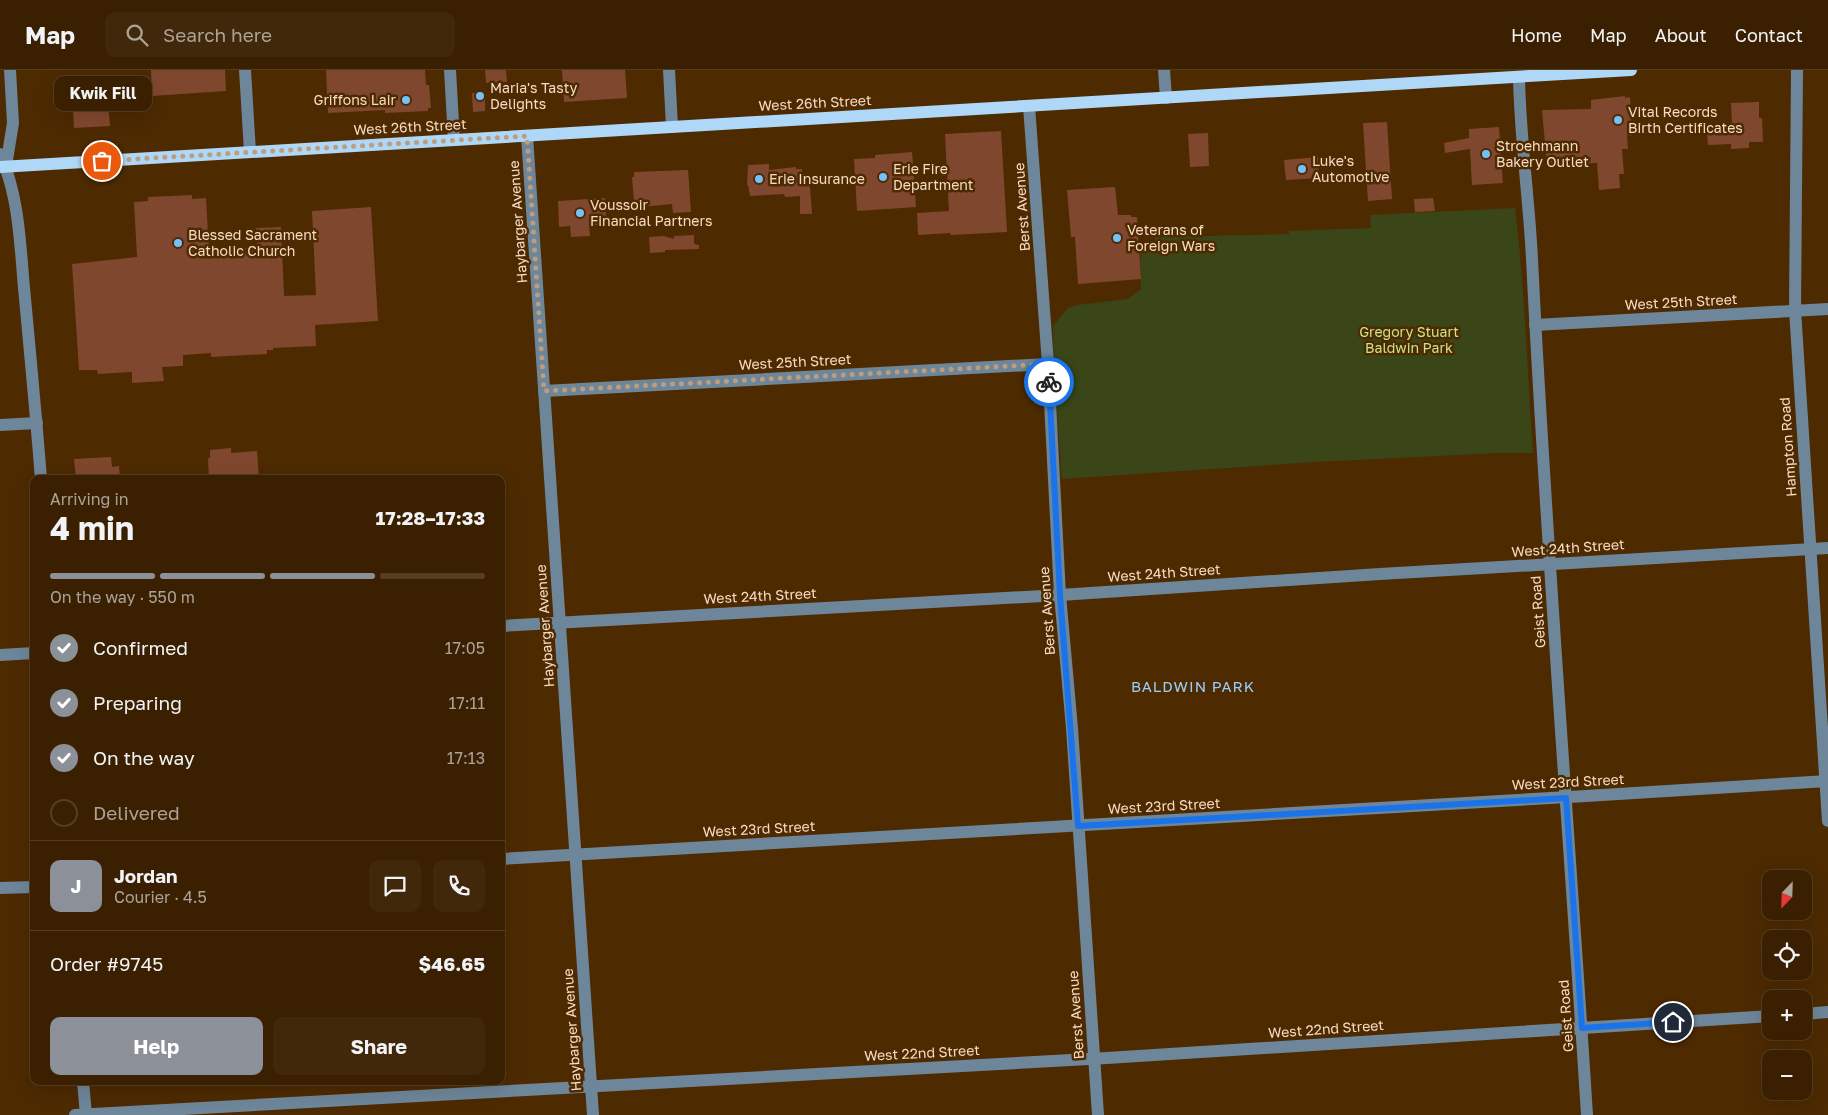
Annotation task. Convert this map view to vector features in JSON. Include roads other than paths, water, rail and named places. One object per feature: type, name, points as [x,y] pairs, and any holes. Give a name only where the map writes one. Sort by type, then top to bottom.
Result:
[{"type":"main road","name":"West 26th Street","points":[[3,167],[1519,77],[1547,72],[1631,70]]},
{"type":"street","points":[[3,167],[13,123],[10,70]]},
{"type":"street","points":[[245,70],[250,152]]},
{"type":"street","points":[[450,70],[454,140]]},
{"type":"street","points":[[669,70],[672,127]]},
{"type":"street","points":[[1164,70],[1166,98]]},
{"type":"street","name":"Hampton Road","points":[[1797,70],[1794,310],[1827,781],[1828,821]]},
{"type":"street","name":"Geist Road","points":[[1519,77],[1519,108],[1532,254],[1550,564],[1587,1115]]},
{"type":"street","name":"Berst Avenue","points":[[1029,106],[1048,364],[1060,595],[1098,1115]]},
{"type":"street","name":"Haybarger Avenue","points":[[527,136],[593,1115]]},
{"type":"street","points":[[0,154],[3,167],[13,190],[20,242],[41,475]]},
{"type":"street","name":"West 25th Street","points":[[1535,325],[1828,309]]},
{"type":"street","name":"West 25th Street","points":[[544,391],[1048,364]]},
{"type":"street","points":[[0,425],[37,422]]},
{"type":"street","name":"West 24th Street","points":[[505,626],[1060,595],[1340,576],[1828,548]]},
{"type":"street","points":[[0,655],[30,653]]},
{"type":"street","name":"West 23rd Street","points":[[505,859],[1566,798],[1827,781]]},
{"type":"street","points":[[0,888],[30,886]]},
{"type":"street","points":[[1812,1013],[1828,1012]]},
{"type":"street","name":"West 22nd Street","points":[[75,1115],[1094,1059],[1762,1017]]},
{"type":"street","points":[[84,1085],[86,1115]]},
{"type":"place","name":"Maria's Tasty Delights","points":[[480,96]]},
{"type":"place","name":"Griffons Lair","points":[[406,100]]},
{"type":"place","name":"Vital Records Birth Certificates","points":[[1618,120]]},
{"type":"place","name":"Stroehmann Bakery Outlet","points":[[1486,154]]},
{"type":"place","name":"Kwik Fill","points":[[102,161]]},
{"type":"place","name":"Luke's Automotive","points":[[1302,169]]},
{"type":"place","name":"Erie Fire Department","points":[[883,177]]},
{"type":"place","name":"Erie Insurance","points":[[759,179]]},
{"type":"place","name":"Voussoir Financial Partners","points":[[580,213]]},
{"type":"place","name":"Veterans of Foreign Wars","points":[[1117,238]]},
{"type":"place","name":"Blessed Sacrament Catholic Church","points":[[178,243]]},
{"type":"district","name":"BALDWIN PARK","points":[[1193,687]]},
{"type":"park label","name":"Gregory Stuart Baldwin Park","points":[[1409,340]]}]
